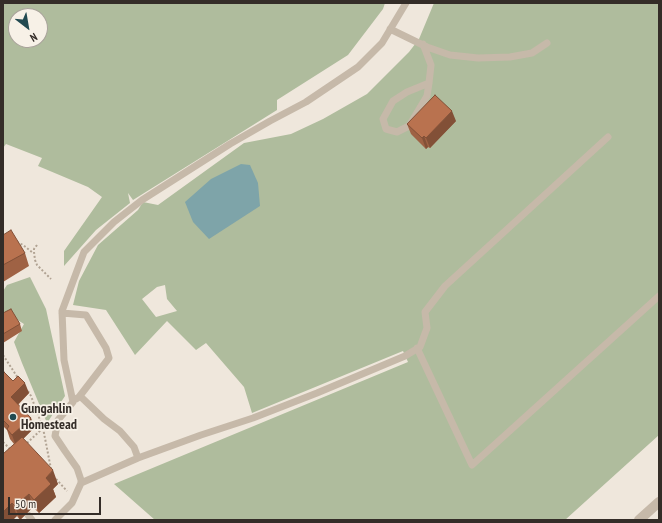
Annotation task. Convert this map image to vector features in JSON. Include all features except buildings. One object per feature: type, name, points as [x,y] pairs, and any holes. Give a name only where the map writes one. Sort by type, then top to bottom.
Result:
[{"type":"street","points":[[639,520],[659,502]]},
{"type":"lane","points":[[138,458],[134,447],[120,431],[76,398],[64,360],[62,311],[84,252],[114,222],[142,200],[250,132],[306,102],[358,67],[382,43],[406,3]]},
{"type":"lane","points":[[390,29],[450,55],[478,58],[510,57],[532,53],[547,43]]},
{"type":"lane","points":[[423,44],[431,65],[429,83],[427,96],[409,126],[397,132],[386,129],[383,119],[393,102],[407,92],[429,83]]},
{"type":"lane","points":[[55,520],[72,503],[82,483],[138,458],[201,435],[260,416],[405,356],[420,347],[427,328],[425,312],[445,286],[608,137]]},
{"type":"lane","points":[[417,348],[472,465],[659,296]]},
{"type":"lane","points":[[62,313],[86,316],[106,348],[109,358],[58,420],[55,436],[77,468],[82,483]]},
{"type":"path","points":[[15,241],[19,242],[34,254]]},
{"type":"path","points":[[37,245],[34,249],[37,265],[52,279]]},
{"type":"path","points":[[3,355],[20,381]]},
{"type":"path","points":[[28,391],[43,428],[52,476],[70,494]]},
{"type":"path","points":[[26,444],[43,428]]},
{"type":"path","points":[[3,442],[15,454]]},
{"type":"green space","points":[[3,3],[385,3],[383,9],[348,55],[277,100],[277,110],[133,200],[128,193],[130,203],[96,230],[64,266],[64,251],[102,197],[88,187],[38,166],[42,158],[6,144],[3,148]]},
{"type":"green space","points":[[434,3],[659,3],[659,435],[565,520],[155,520],[114,484],[408,362],[403,351],[252,413],[244,387],[206,343],[196,350],[167,321],[135,355],[106,310],[73,305],[79,281],[98,245],[138,210],[143,202],[158,205],[244,143],[291,134],[323,119],[367,94],[409,52],[419,39]],"holes":[[[165,285],[167,299],[177,311],[156,317],[142,299],[157,287]]]},
{"type":"green space","points":[[30,277],[46,309],[65,396],[47,423],[14,342],[24,324],[3,311],[3,291],[7,285]]},
{"type":"water","points":[[241,164],[250,165],[258,183],[260,206],[209,239],[193,222],[185,202],[211,179]]},
{"type":"place","name":"Gungahlin Homestead","points":[[13,417]]}]
